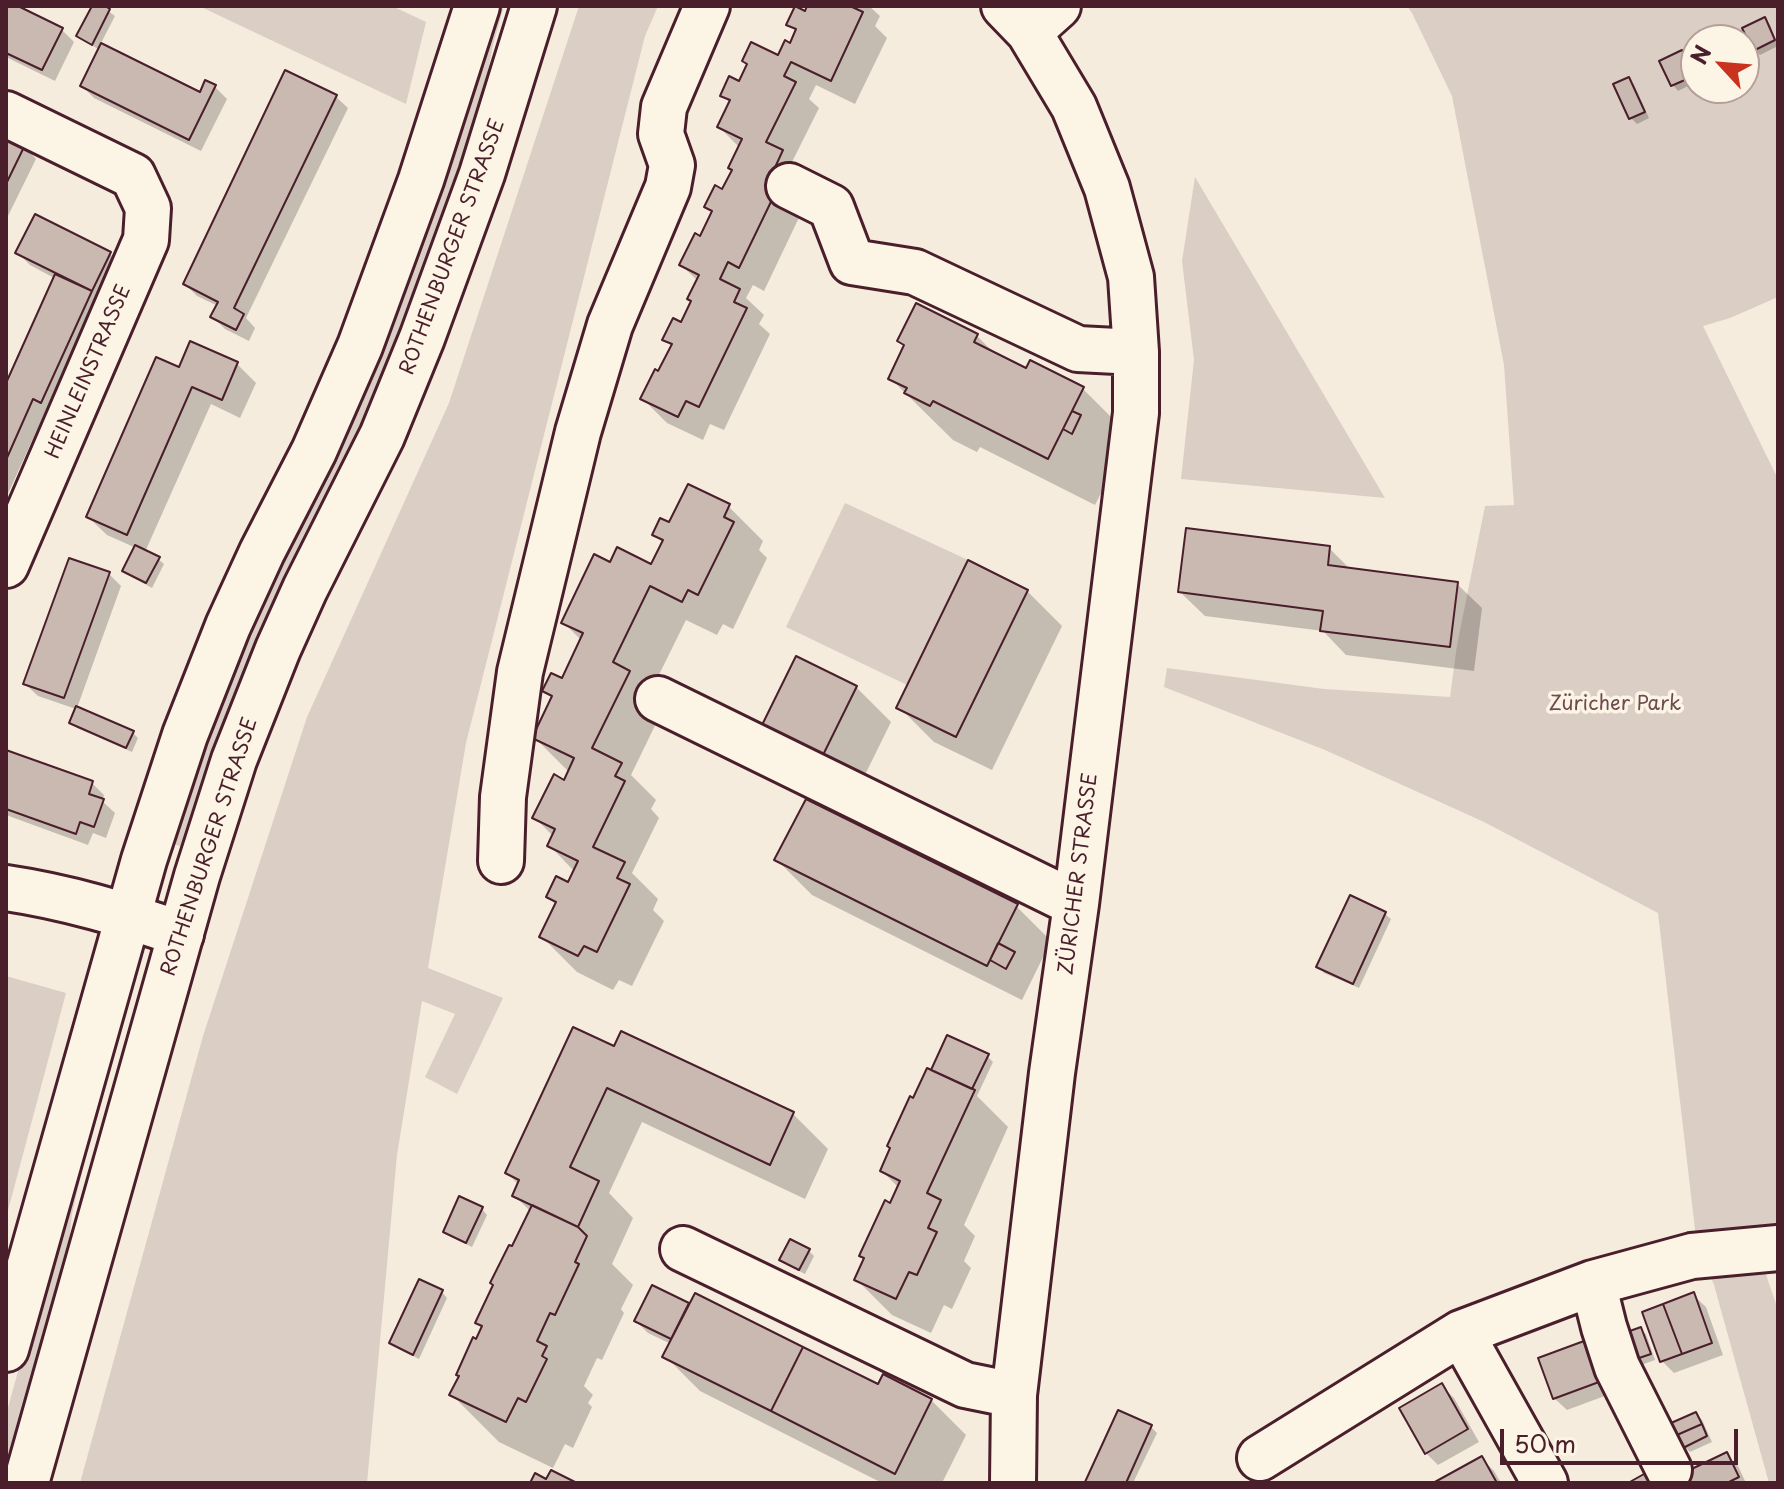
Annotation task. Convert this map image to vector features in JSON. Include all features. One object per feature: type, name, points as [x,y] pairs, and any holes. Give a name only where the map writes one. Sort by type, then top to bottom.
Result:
[{"type":"street","points":[[6,1349],[161,805],[195,707],[251,575],[349,374],[407,222],[477,6]]},
{"type":"street","name":"ROTHENBURGER STRASSE","points":[[26,1483],[215,815],[262,685],[314,571],[382,436],[422,338],[482,174],[534,6]]},
{"type":"street","points":[[501,861],[503,797],[520,672],[546,561],[578,432],[610,325],[668,187],[672,165],[661,134],[664,107],[707,6]]},
{"type":"street","name":"ZÜRICHER STRASSE","points":[[1013,1483],[1014,1395],[1136,413],[1131,277],[1107,188],[1074,107],[1030,15]]},
{"type":"street","name":"HEINLEINSTRASSE","points":[[6,114],[133,176],[148,208],[146,240],[6,565]]},
{"type":"street","points":[[789,186],[831,207],[852,262],[915,272],[1078,349],[1136,352]]},
{"type":"street","points":[[658,699],[1076,904]]},
{"type":"street","points":[[6,888],[68,899],[181,934]]},
{"type":"street","points":[[1260,1458],[1461,1333],[1593,1283],[1692,1256],[1778,1248]]},
{"type":"street","points":[[683,1249],[965,1385],[1014,1395]]},
{"type":"street","points":[[1593,1283],[1617,1367],[1669,1470]]},
{"type":"street","points":[[1461,1333],[1545,1483]]},
{"type":"green space","points":[[199,6],[392,6],[426,22],[406,104]]},
{"type":"green space","points":[[496,6],[504,6],[493,45],[468,172],[189,849],[167,842],[190,768]]},
{"type":"green space","points":[[579,6],[658,6],[645,36],[466,743],[428,968],[503,998],[457,1094],[425,1077],[455,1014],[422,1001],[397,1155],[367,1483],[80,1483],[203,1036],[307,717],[449,403]]},
{"type":"green space","name":"Züricher Park","points":[[1407,6],[1778,6],[1778,297],[1703,326],[1778,479],[1778,1234],[1753,1236],[1778,1310],[1778,1483],[1769,1483],[1714,1285],[1696,1238],[1658,913],[1484,822],[1325,750],[1164,687],[1167,668],[1324,689],[1450,697],[1457,645],[1485,506],[1514,505],[1504,365],[1452,96]]},
{"type":"green space","points":[[1195,177],[1385,498],[1181,479],[1194,360],[1182,261]]},
{"type":"green space","points":[[845,503],[968,560],[907,685],[786,627]]},
{"type":"green space","points":[[6,976],[66,993],[6,1218]]},
{"type":"green space","points":[[118,1006],[128,1007],[72,1214],[64,1288],[6,1483],[6,1415]]},
{"type":"building","points":[[6,6],[18,6],[63,28],[42,70],[6,53]]},
{"type":"building","points":[[92,6],[110,9],[92,45],[76,36]]},
{"type":"building","points":[[795,6],[805,11],[807,6],[850,6],[863,12],[831,81],[791,62],[784,76],[796,82],[766,142],[783,150],[772,174],[782,179],[739,268],[728,262],[720,279],[740,289],[734,302],[747,308],[699,407],[686,401],[678,417],[640,399],[672,344],[662,340],[673,318],[681,322],[691,301],[687,299],[699,275],[679,265],[695,233],[700,236],[712,211],[704,207],[715,185],[722,189],[742,139],[717,127],[730,100],[720,96],[729,76],[739,81],[747,64],[742,61],[751,42],[778,55],[785,40],[790,43],[796,29],[786,25]]},
{"type":"building","points":[[1765,17],[1775,40],[1760,48],[1760,24],[1750,24]]},
{"type":"building","points":[[101,43],[200,92],[205,80],[216,85],[189,140],[80,86]]},
{"type":"building","points":[[1680,51],[1680,82],[1671,86],[1659,61]]},
{"type":"building","points":[[285,70],[337,95],[234,308],[244,314],[236,330],[210,317],[218,302],[183,284]]},
{"type":"building","points":[[1629,77],[1645,112],[1629,119],[1613,84]]},
{"type":"building","points":[[6,135],[25,145],[6,184]]},
{"type":"building","points":[[35,214],[111,252],[92,291],[15,253]]},
{"type":"building","points":[[55,274],[92,291],[41,403],[33,399],[6,460],[6,383]]},
{"type":"building","points":[[916,303],[978,334],[974,342],[1026,368],[1030,360],[1084,387],[1048,459],[933,401],[930,406],[904,393],[907,388],[888,379],[904,345],[897,341]]},
{"type":"building","points":[[190,341],[238,362],[222,400],[192,387],[127,535],[86,517],[156,357],[179,367]]},
{"type":"building","points":[[1072,411],[1081,415],[1072,434],[1063,429]]},
{"type":"building","points":[[688,484],[730,504],[724,517],[734,522],[698,595],[688,590],[682,602],[650,586],[613,662],[630,671],[592,748],[622,763],[615,776],[625,781],[593,847],[625,862],[617,878],[630,884],[597,952],[584,946],[578,956],[539,937],[556,902],[546,897],[556,876],[568,882],[578,861],[547,846],[555,829],[532,818],[554,774],[564,780],[574,758],[532,738],[552,696],[542,691],[551,673],[562,678],[583,633],[561,623],[594,554],[610,562],[617,547],[651,564],[663,540],[652,535],[660,518],[669,522]]},
{"type":"building","points":[[1186,528],[1330,546],[1328,565],[1458,582],[1450,647],[1320,631],[1323,611],[1178,592]]},
{"type":"building","points":[[135,545],[160,557],[146,583],[122,571]]},
{"type":"building","points":[[69,558],[110,572],[64,698],[23,684]]},
{"type":"building","points":[[968,560],[1028,590],[956,737],[896,708]]},
{"type":"building","points":[[796,656],[857,686],[823,755],[762,725]]},
{"type":"building","points":[[76,706],[134,731],[126,748],[69,723]]},
{"type":"building","points":[[6,750],[93,781],[89,794],[104,799],[94,827],[80,822],[76,834],[6,809]]},
{"type":"building","points":[[806,799],[1018,904],[987,966],[774,860]]},
{"type":"building","points":[[1350,895],[1386,912],[1353,984],[1316,967]]},
{"type":"building","points":[[998,943],[1015,952],[1006,969],[990,960]]},
{"type":"building","points":[[573,1027],[614,1046],[621,1031],[794,1112],[770,1165],[607,1088],[570,1167],[599,1181],[578,1227],[512,1196],[519,1180],[505,1173]]},
{"type":"building","points":[[947,1035],[989,1054],[972,1089],[931,1070]]},
{"type":"building","points":[[927,1068],[975,1090],[927,1193],[941,1200],[928,1228],[937,1232],[917,1275],[909,1272],[896,1299],[854,1280],[864,1258],[859,1256],[885,1200],[890,1203],[900,1181],[880,1171],[890,1148],[887,1146]]},
{"type":"building","points":[[459,1196],[483,1207],[466,1243],[443,1232]]},
{"type":"building","points":[[532,1205],[578,1227],[587,1236],[575,1262],[579,1264],[555,1315],[550,1313],[537,1341],[547,1346],[542,1356],[547,1359],[526,1402],[518,1398],[506,1422],[449,1395],[473,1337],[476,1339],[482,1326],[475,1323],[493,1285],[490,1283]]},
{"type":"building","points":[[790,1239],[810,1249],[799,1270],[779,1260]]},
{"type":"building","points":[[419,1279],[443,1290],[413,1355],[389,1343]]},
{"type":"building","points":[[652,1285],[689,1303],[671,1339],[634,1321]]},
{"type":"building","points":[[1694,1292],[1712,1343],[1682,1354],[1663,1304]]},
{"type":"building","points":[[695,1293],[803,1347],[771,1411],[662,1357]]},
{"type":"building","points":[[1663,1304],[1682,1354],[1660,1362],[1642,1312]]},
{"type":"building","points":[[1641,1327],[1651,1354],[1636,1359],[1627,1332]]},
{"type":"building","points":[[1584,1341],[1599,1382],[1553,1399],[1538,1358]]},
{"type":"building","points":[[803,1347],[878,1384],[883,1374],[932,1399],[895,1474],[771,1411]]},
{"type":"building","points":[[1442,1383],[1468,1429],[1425,1454],[1399,1408]]},
{"type":"building","points":[[1118,1410],[1152,1425],[1126,1483],[1087,1483],[1085,1482]]},
{"type":"building","points":[[1696,1412],[1702,1424],[1677,1435],[1671,1423]]},
{"type":"building","points":[[1702,1424],[1707,1436],[1683,1448],[1677,1435]]},
{"type":"building","points":[[1727,1452],[1739,1477],[1727,1483],[1680,1483],[1677,1476]]},
{"type":"building","points":[[1482,1456],[1497,1483],[1433,1483]]},
{"type":"building","points":[[551,1470],[577,1483],[530,1483],[535,1473],[546,1479]]},
{"type":"building","points":[[1644,1474],[1650,1483],[1628,1483]]}]
